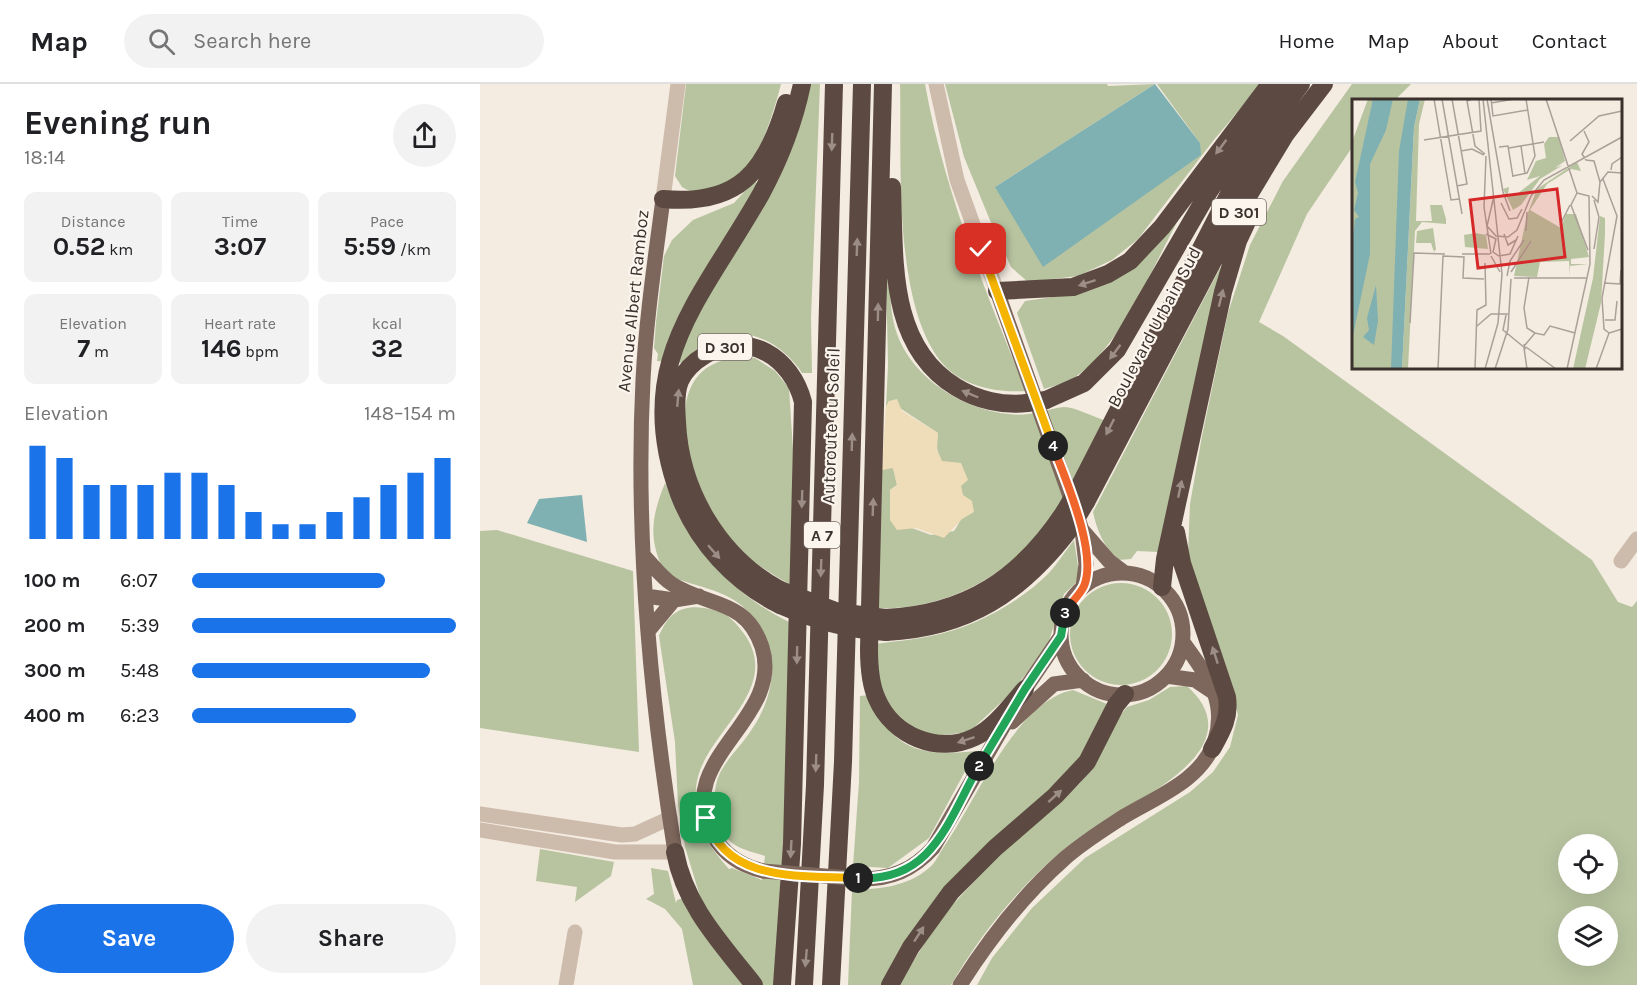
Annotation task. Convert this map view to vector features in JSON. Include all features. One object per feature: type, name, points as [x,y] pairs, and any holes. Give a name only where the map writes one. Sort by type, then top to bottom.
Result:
[{"type":"highway","points":[[663,200],[693,202],[709,199],[730,191],[743,182],[755,170],[771,144],[790,84]]},
{"type":"highway","name":"D 301","points":[[802,84],[793,122],[777,163],[760,196],[705,283],[685,322],[666,377],[663,407],[667,455],[677,488],[691,520],[709,547],[728,568],[757,592],[885,625],[930,613],[986,591],[1072,523],[1083,493],[1233,188],[1270,126],[1301,84]]},
{"type":"highway","name":"Autoroute du Soleil","points":[[804,985],[814,805],[834,84]]},
{"type":"highway","name":"Autoroute du Soleil","points":[[831,985],[843,762],[862,84]]},
{"type":"highway","points":[[884,84],[889,100],[897,281],[902,312],[910,334],[931,367],[959,389],[999,403],[1027,404],[1046,400],[1084,383],[1117,350],[1208,193],[1251,129],[1286,84]]},
{"type":"highway","points":[[884,84],[869,649],[871,680],[881,706],[896,725],[917,739],[943,744],[961,742],[981,734],[1025,689]]},
{"type":"highway","points":[[997,291],[1038,291],[1073,287],[1108,274],[1130,261],[1162,227],[1270,84]]},
{"type":"highway","name":"Boulevard Urbain Sud","points":[[1083,493],[1241,208],[1285,135],[1324,84]]},
{"type":"highway","points":[[1162,587],[1174,517],[1230,267],[1285,135]]},
{"type":"highway","name":"D 301","points":[[780,598],[743,564],[720,538],[696,501],[684,466],[676,417],[680,381],[696,361],[717,349],[750,346],[769,353],[790,372],[800,393],[804,420],[792,844],[782,985]]},
{"type":"highway","points":[[1174,517],[1182,563],[1227,697],[1229,711],[1225,726],[1212,749]]},
{"type":"highway","points":[[890,985],[911,947],[951,892],[987,855],[1069,783],[1087,762],[1116,705],[1125,694]]},
{"type":"highway","points":[[675,852],[681,878],[693,903],[754,985]]},
{"type":"main road","name":"Avenue Albert Ramboz","points":[[663,200],[648,314],[642,382],[641,524],[649,630],[675,852]]},
{"type":"main road","points":[[997,291],[1072,523],[1086,556],[1083,587]]},
{"type":"main road","points":[[1072,523],[1109,561],[1125,573]]},
{"type":"main road","points":[[643,555],[672,584],[722,603],[742,616],[756,633],[763,653],[764,675],[760,694],[746,719],[716,760],[706,782],[703,800],[708,825],[719,845],[738,862],[763,871],[862,879],[878,878],[902,872],[928,854],[942,835],[1025,689],[1061,636],[1065,613],[1072,598],[1083,587],[1103,576],[1125,573],[1141,576],[1162,587],[1178,608],[1183,624],[1183,642],[1177,660],[1166,676],[1147,689],[1125,694],[1102,691],[1083,680],[1068,660],[1061,636]]},
{"type":"main road","points":[[646,591],[672,584]]},
{"type":"main road","points":[[646,591],[674,600],[699,596]]},
{"type":"main road","points":[[649,630],[674,600]]},
{"type":"main road","points":[[962,985],[971,967],[1012,911],[1054,868],[1102,830],[1183,781],[1198,769],[1212,749],[1218,724],[1218,706],[1208,675],[1183,642]]},
{"type":"main road","points":[[1166,676],[1195,680],[1213,692]]},
{"type":"main road","points":[[1003,730],[1054,684],[1083,680]]},
{"type":"street","name":"Avenue Albert Ramboz","points":[[663,200],[678,84]]},
{"type":"street","points":[[936,84],[954,170],[997,291]]},
{"type":"street","points":[[1622,561],[1637,539]]},
{"type":"street","points":[[480,814],[622,835],[641,832],[670,818]]},
{"type":"street","points":[[480,830],[615,852],[675,852]]},
{"type":"street","points":[[566,985],[574,932]]},
{"type":"green space","points":[[686,84],[781,84],[763,139],[756,154],[740,176],[717,188],[693,193],[682,187],[675,176]]},
{"type":"green space","points":[[808,84],[820,84],[811,318],[812,373],[802,373],[777,347],[745,334],[733,334],[715,339],[682,363],[657,361],[658,354],[654,348],[664,256],[672,240],[693,220],[734,203],[754,181],[758,184]]},
{"type":"green space","points":[[900,84],[925,84],[933,124],[954,201],[981,278],[1026,391],[1004,391],[982,387],[960,378],[943,364],[927,338],[915,306],[903,230]]},
{"type":"green space","points":[[945,84],[1107,84],[1108,86],[1155,84],[995,187],[1200,143],[1157,84],[1261,84],[1213,141],[1138,239],[1112,260],[1078,276],[1028,282],[1011,267],[992,225],[964,157]]},
{"type":"green space","points":[[1352,84],[1411,84],[1396,99],[1352,99],[1352,147],[1307,214],[1259,322],[1283,336],[1592,560],[1618,602],[1632,607],[1637,601],[1637,985],[977,985],[992,958],[1032,908],[1085,858],[1190,792],[1213,772],[1230,747],[1238,715],[1188,554],[1190,504],[1228,313],[1250,245],[1283,181]]},
{"type":"green space","points":[[1182,213],[1136,302],[1107,346],[1074,378],[1044,389],[1017,313],[1025,301],[1074,294]]},
{"type":"green space","points":[[1220,268],[1223,272],[1159,552],[1137,551],[1131,559],[1118,560],[1102,538],[1093,512]]},
{"type":"green space","points":[[886,273],[889,273],[892,313],[899,338],[908,356],[936,385],[971,405],[990,411],[1024,414],[1064,407],[1107,421],[1056,513],[1040,534],[1001,570],[954,595],[929,603],[877,608],[882,470],[893,467],[897,485],[890,490],[890,520],[931,535],[954,531],[964,507],[960,488],[942,463],[938,452],[938,433],[889,401],[886,407],[888,365]]},
{"type":"green space","points":[[755,358],[775,371],[789,388],[793,450],[792,586],[749,558],[727,536],[715,519],[704,496],[687,444],[685,418],[688,394],[699,375],[722,360]]},
{"type":"green space","points":[[665,483],[687,527],[729,581],[766,609],[789,622],[784,863],[775,985],[693,985],[682,929],[665,909],[646,899],[654,894],[651,868],[668,871],[676,903],[677,900],[699,893],[685,847],[678,805],[675,742],[659,636],[668,620],[680,610],[704,608],[728,616],[745,635],[754,656],[754,676],[748,695],[711,749],[701,768],[695,801],[702,832],[729,869],[732,868],[762,880],[765,856],[739,847],[725,836],[715,810],[715,790],[720,773],[752,729],[768,697],[772,664],[769,648],[754,618],[733,599],[665,574],[656,550],[653,529],[654,518]]},
{"type":"green space","points":[[497,530],[633,571],[639,752],[480,728],[480,531]]},
{"type":"green space","points":[[1074,540],[1080,579],[1064,594],[1047,647],[1010,694],[969,732],[928,737],[898,717],[883,697],[877,674],[876,644],[917,639],[947,632],[995,613],[1024,594],[1049,573]]},
{"type":"green space","points":[[1121,583],[1150,591],[1164,605],[1172,634],[1164,663],[1150,677],[1121,685],[1092,677],[1078,663],[1070,634],[1078,605],[1092,591]]},
{"type":"green space","points":[[1187,686],[1200,700],[1207,715],[1208,724],[1205,741],[1188,764],[1157,789],[1068,846],[1034,876],[989,928],[951,985],[899,985],[938,921],[988,866],[1080,783],[1117,719],[1127,707],[1149,700],[1170,687]]},
{"type":"green space","points":[[1073,690],[1107,704],[1091,742],[1065,777],[1010,826],[884,985],[848,985],[852,890],[893,886],[912,879],[930,867],[1016,732],[1033,712],[1052,698]]},
{"type":"green space","points":[[869,695],[887,728],[910,746],[938,753],[976,751],[929,838],[888,868],[853,866],[859,782],[860,696]]},
{"type":"green space","points":[[540,849],[614,862],[611,876],[575,902],[577,887],[536,881]]},
{"type":"sand","points":[[897,399],[902,411],[938,433],[937,450],[942,461],[961,463],[968,480],[961,486],[963,495],[972,501],[974,512],[962,519],[944,538],[916,528],[897,530],[890,520],[890,490],[897,485],[893,468],[882,470],[886,407],[889,401]]},
{"type":"water","points":[[1155,84],[1200,143],[1201,155],[1043,267],[995,187]]},
{"type":"water","points":[[582,495],[587,542],[527,523],[539,499]]},
{"type":"route","points":[[706,818],[714,838],[727,854],[738,862],[763,871],[868,879],[891,876],[909,869],[928,854],[942,835],[1025,689],[1061,636],[1068,605],[1083,587],[1086,556],[1082,530],[981,249]]}]
